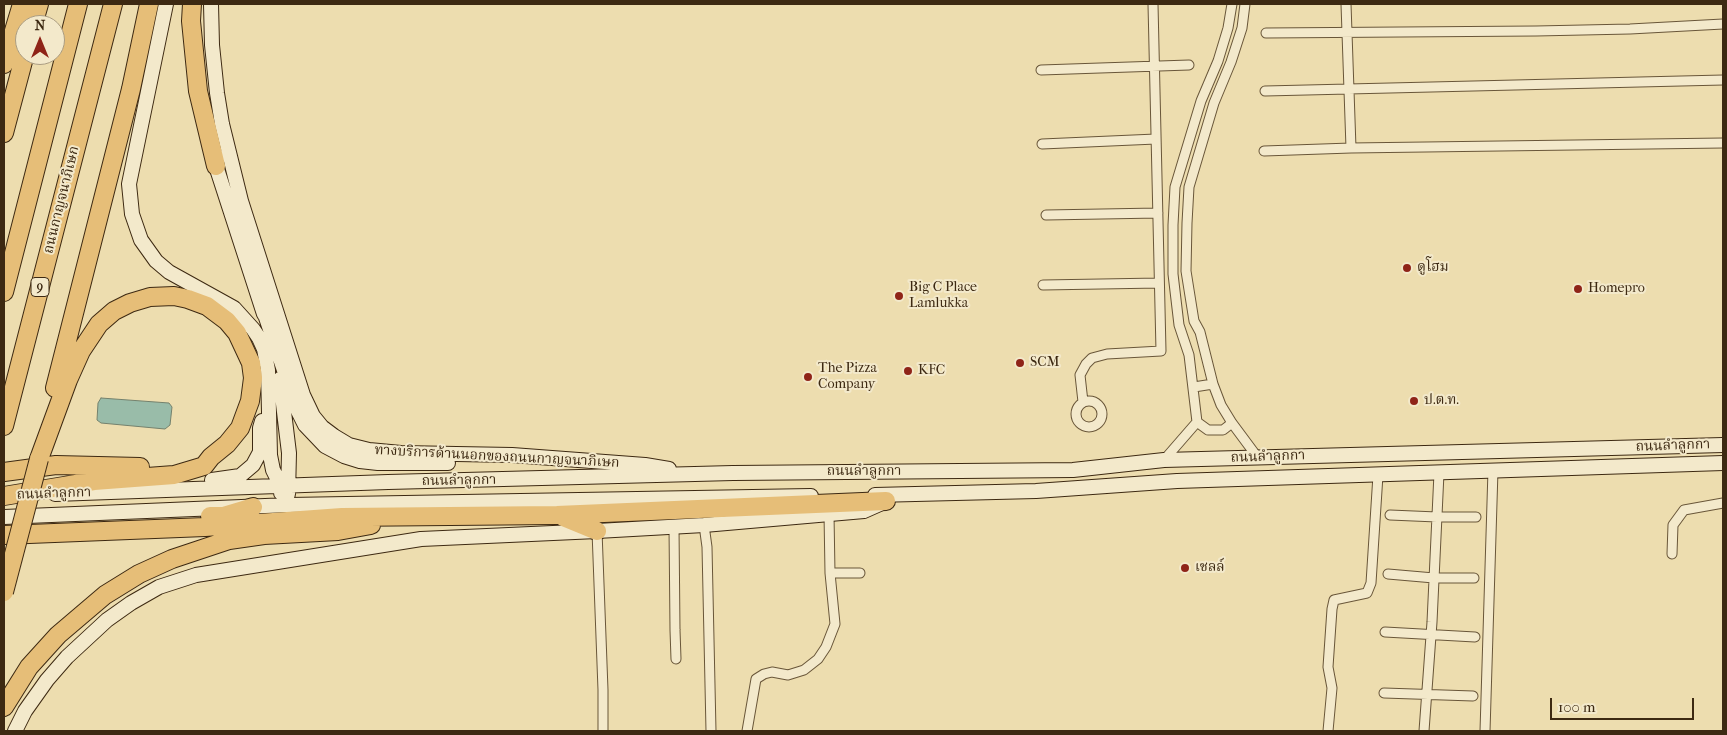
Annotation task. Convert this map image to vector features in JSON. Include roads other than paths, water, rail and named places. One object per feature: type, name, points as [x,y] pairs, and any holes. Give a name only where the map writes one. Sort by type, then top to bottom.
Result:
[{"type":"highway","points":[[4,64],[22,4]]},
{"type":"highway","points":[[4,292],[78,4]]},
{"type":"highway","name":"ถนนกาญจนาภิเษก","points":[[4,426],[113,4]]},
{"type":"highway","points":[[4,592],[137,64],[149,4]]},
{"type":"highway","points":[[190,4],[198,91],[216,166]]},
{"type":"highway","points":[[4,132],[22,65]]},
{"type":"highway","points":[[4,496],[94,481],[174,475],[204,466],[211,457],[227,444],[240,428],[253,389],[249,355],[237,333],[227,321],[197,302],[162,295],[130,303],[107,316],[92,333],[73,368],[39,459]]},
{"type":"highway","points":[[4,472],[56,466],[168,467],[186,465],[211,457]]},
{"type":"highway","points":[[4,535],[205,527],[342,517],[558,515],[886,501]]},
{"type":"highway","points":[[4,530],[120,520],[223,516],[253,507]]},
{"type":"highway","points":[[558,515],[597,532]]},
{"type":"highway","points":[[4,707],[29,667],[74,620],[105,595],[139,574],[172,559],[229,540],[264,535],[338,531],[422,517]]},
{"type":"main road","points":[[166,4],[134,156],[130,184],[130,205],[142,240],[149,252],[162,266],[177,277],[227,303],[253,329],[264,349],[270,455],[273,470],[284,486]]},
{"type":"main road","name":"ทางบริการด้านนอกของถนนกาญจนาภิเษก","points":[[211,4],[214,71],[222,124],[249,229],[303,395],[313,416],[328,432],[349,445],[379,451],[512,455],[645,465],[699,474]]},
{"type":"main road","points":[[222,124],[216,166],[298,411],[305,424],[325,446],[344,456],[360,461],[378,463],[645,465]]},
{"type":"main road","points":[[262,306],[279,376],[287,433],[290,469],[284,486],[285,505]]},
{"type":"main road","points":[[93,493],[125,484],[208,480],[240,476],[248,470],[259,456],[260,428],[268,401]]},
{"type":"main road","points":[[270,434],[274,449],[277,452],[281,452],[286,445],[287,433]]},
{"type":"main road","name":"ถนนลำลูกกา","points":[[4,496],[388,482],[699,474],[1073,470],[1164,460],[1723,445]]},
{"type":"main road","name":"ถนนลำลูกกา","points":[[4,517],[285,505],[1072,490],[1177,481],[1723,463]]},
{"type":"main road","points":[[388,482],[389,503]]},
{"type":"main road","points":[[15,731],[25,711],[47,680],[88,636],[131,603],[159,587],[176,581],[212,572],[421,539],[597,532],[864,511],[886,501],[911,494]]},
{"type":"street","points":[[1083,402],[1080,375],[1092,358],[1107,354],[1160,350],[1156,66],[1153,4]]},
{"type":"street","points":[[1164,460],[1197,422],[1189,353],[1179,325],[1173,274],[1175,187],[1201,101],[1218,61],[1228,28],[1232,4]]},
{"type":"street","points":[[1245,4],[1242,28],[1231,62],[1214,103],[1189,187],[1186,223],[1186,272],[1194,321],[1200,332],[1213,384],[1221,405],[1258,458]]},
{"type":"street","points":[[1346,4],[1351,148]]},
{"type":"street","points":[[1266,33],[1630,29],[1723,24]]},
{"type":"street","points":[[1041,70],[1189,65]]},
{"type":"street","points":[[1265,91],[1723,80]]},
{"type":"street","points":[[1194,122],[1207,125]]},
{"type":"street","points":[[1042,144],[1156,139]]},
{"type":"street","points":[[1264,151],[1723,143]]},
{"type":"street","points":[[1046,215],[1158,213]]},
{"type":"street","points":[[1043,285],[1159,284]]},
{"type":"street","points":[[1185,339],[1200,332]]},
{"type":"street","points":[[1194,387],[1213,384]]},
{"type":"street","points":[[1197,422],[1208,430],[1223,430],[1232,423]]},
{"type":"street","points":[[1485,731],[1493,470]]},
{"type":"street","points":[[1424,731],[1439,472]]},
{"type":"street","points":[[1328,731],[1332,688],[1328,667],[1332,609],[1334,600],[1367,593],[1371,583],[1378,475]]},
{"type":"street","points":[[1672,554],[1673,525],[1684,510],[1723,503]]},
{"type":"street","points":[[747,731],[756,679],[772,672],[788,675],[804,670],[818,660],[826,647],[835,624],[830,573],[829,514]]},
{"type":"street","points":[[1390,515],[1476,517]]},
{"type":"street","points":[[704,525],[707,547],[711,731]]},
{"type":"street","points":[[674,527],[676,659]]},
{"type":"street","points":[[597,532],[603,680],[603,731]]},
{"type":"street","points":[[830,573],[860,573]]},
{"type":"street","points":[[1388,574],[1434,578],[1474,578]]},
{"type":"street","points":[[1385,632],[1475,637]]},
{"type":"street","points":[[1384,693],[1473,696]]},
{"type":"place","name":"ดูโฮม","points":[[1407,268]]},
{"type":"place","name":"Homepro","points":[[1578,289]]},
{"type":"place","name":"Big C Place Lamlukka","points":[[899,296]]},
{"type":"place","name":"SCM","points":[[1020,363]]},
{"type":"place","name":"KFC","points":[[908,371]]},
{"type":"place","name":"The Pizza Company","points":[[808,377]]},
{"type":"place","name":"ป.ต.ท.","points":[[1414,401]]},
{"type":"place","name":"เชลล์","points":[[1185,568]]}]
